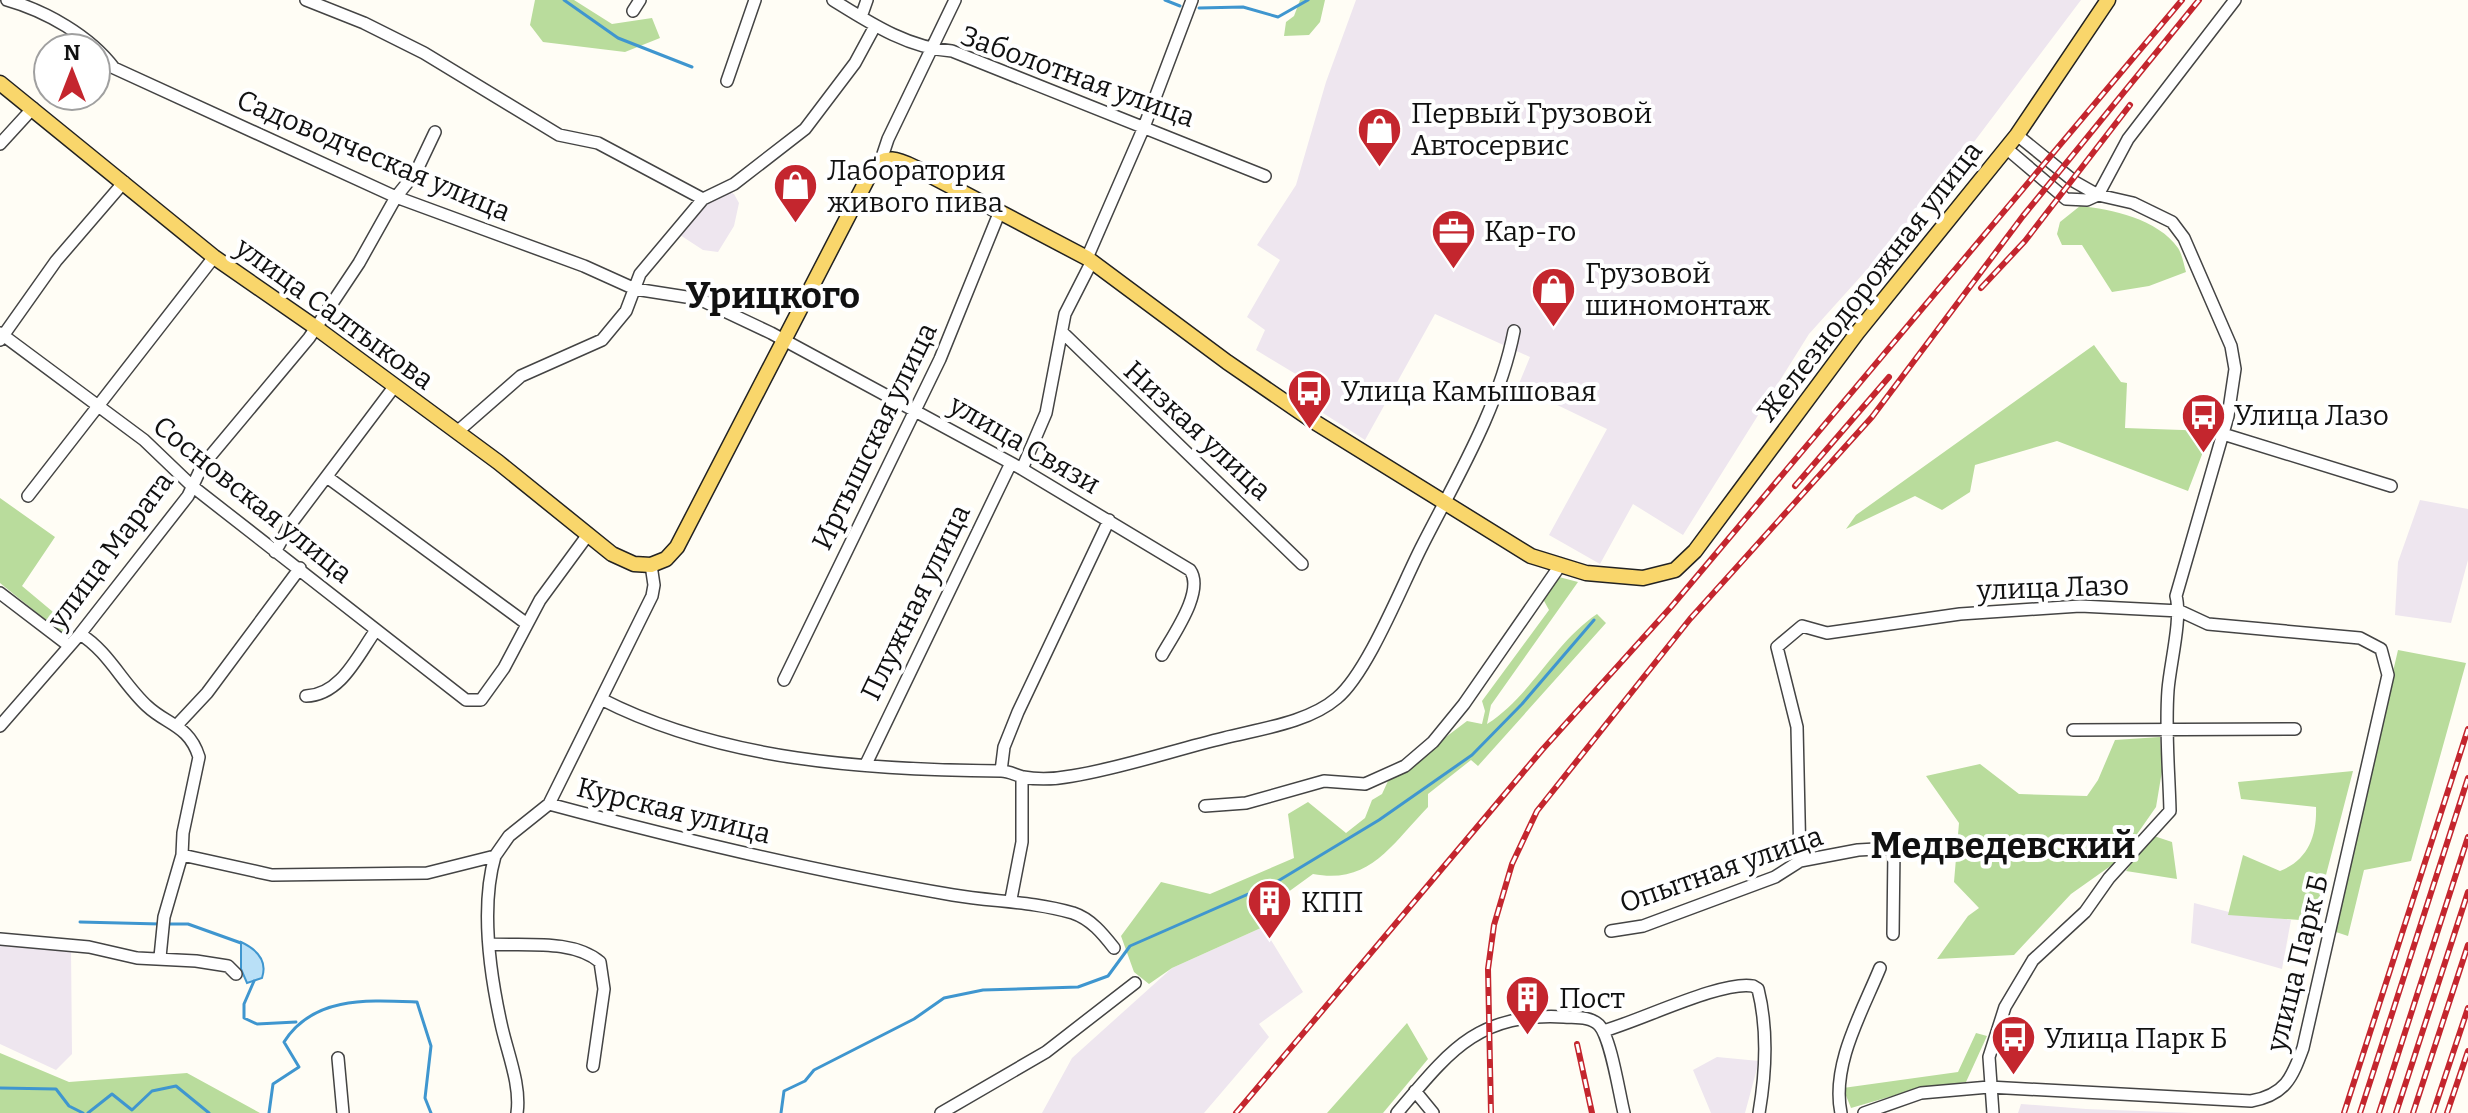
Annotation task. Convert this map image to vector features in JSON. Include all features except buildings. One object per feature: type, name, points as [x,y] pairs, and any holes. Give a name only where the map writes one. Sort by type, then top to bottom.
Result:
[{"type":"main road","name":"Железнодорожная улица","points":[[1559,567],[1616,578],[1654,578],[1675,570],[1695,551],[1857,333],[2017,135],[2108,0]]},
{"type":"main road","name":"улица Салтыкова","points":[[0,83],[32,107]]},
{"type":"main road","name":"улица Салтыкова","points":[[38,112],[214,257],[315,327],[547,499],[587,536],[620,559],[651,565]]},
{"type":"main road","points":[[651,565],[672,554],[681,541],[872,170],[881,160],[901,161],[1089,259],[1227,362],[1446,505],[1531,556],[1559,567]]},
{"type":"street","name":"Садоводческая улица","points":[[7,0],[96,45],[114,68],[396,197],[584,266],[635,289],[699,299],[784,340]]},
{"type":"street","points":[[306,0],[404,42],[559,135],[598,143],[703,199]]},
{"type":"street","points":[[633,11],[640,0]]},
{"type":"street","points":[[727,81],[755,0]]},
{"type":"street","name":"Заболотная улица","points":[[833,0],[875,26],[931,50],[952,51],[1265,176]]},
{"type":"street","points":[[861,17],[867,0]]},
{"type":"street","points":[[881,160],[955,0]]},
{"type":"street","name":"Плужная улица","points":[[866,764],[1046,413],[1062,332],[1073,295],[1144,127],[1192,0]]},
{"type":"street","points":[[2006,148],[2066,199],[2087,200],[2098,195],[2128,139],[2235,0]]},
{"type":"street","points":[[457,432],[521,376],[602,340],[626,311],[640,274],[703,199],[734,184],[805,129],[855,63],[875,26]]},
{"type":"street","points":[[0,144],[32,109]]},
{"type":"street","name":"улица Марата","points":[[0,726],[80,634],[192,486],[202,466],[315,327],[359,263],[396,197],[416,172],[435,132]]},
{"type":"street","points":[[1993,1113],[1989,1057],[2005,1007],[2033,960],[2085,912],[2109,878],[2170,811],[2165,730],[2173,634],[2180,611],[2176,596],[2233,392],[2233,355],[2184,238],[2172,222],[2133,203],[2098,195],[2075,182],[2017,135]]},
{"type":"street","points":[[1,337],[56,261],[124,182]]},
{"type":"street","name":"Иртышская улица","points":[[784,680],[915,410],[1000,211]]},
{"type":"street","points":[[28,496],[214,257]]},
{"type":"street","points":[[601,699],[671,726],[747,749],[793,758],[898,769],[1001,771],[1022,777],[1073,776],[1284,722],[1326,706],[1339,697],[1352,679],[1397,602],[1446,505],[1492,403],[1508,361],[1514,331]]},
{"type":"street","name":"Низкая улица","points":[[1062,332],[1302,564]]},
{"type":"street","name":"Сосновская улица","points":[[1,337],[144,440],[192,486],[466,700],[474,703],[481,700],[504,668],[527,624]]},
{"type":"street","name":"улица Связи","points":[[784,340],[1017,466],[1184,565],[1194,576],[1192,595],[1162,655]]},
{"type":"street","points":[[275,552],[394,387]]},
{"type":"street","points":[[2223,434],[2391,486]]},
{"type":"street","points":[[327,477],[527,624],[587,536]]},
{"type":"street","points":[[1091,510],[1100,536]]},
{"type":"street","points":[[1001,771],[1004,747],[1018,712],[1109,520]]},
{"type":"street","points":[[549,804],[652,596],[651,565]]},
{"type":"street","points":[[1205,806],[1260,800],[1324,781],[1365,784],[1405,766],[1433,742],[1464,704],[1559,567]]},
{"type":"street","points":[[178,724],[207,693],[300,568]]},
{"type":"street","points":[[0,593],[68,645]]},
{"type":"street","name":"улица Лазо","points":[[1800,861],[1797,727],[1777,647],[1802,626],[1827,633],[1960,614],[2067,606],[2180,611],[2208,624],[2360,638],[2381,649]]},
{"type":"street","points":[[306,696],[322,695],[336,685],[376,630]]},
{"type":"street","points":[[80,634],[94,642],[149,709],[178,724],[199,757],[183,833],[182,855],[164,917],[160,957]]},
{"type":"street","name":"улица Парк Б","points":[[1989,1087],[2251,1101],[2280,1092],[2288,1084],[2303,1048],[2375,741],[2388,675],[2381,649]]},
{"type":"street","points":[[2073,730],[2295,729]]},
{"type":"street","points":[[1011,899],[1022,842],[1022,777]]},
{"type":"street","name":"Курская улица","points":[[495,856],[509,836],[549,804],[750,855],[954,895],[1011,899],[1076,914],[1095,925],[1114,948]]},
{"type":"street","name":"Опытная улица","points":[[1611,931],[1657,921],[1775,877],[1800,861],[1858,850],[1894,848],[1893,934]]},
{"type":"street","points":[[182,855],[249,873],[294,876],[377,871],[427,873],[495,856],[489,886],[491,944],[499,1014],[517,1092],[517,1113]]},
{"type":"street","points":[[0,939],[89,947],[137,958],[160,957],[228,966],[236,974]]},
{"type":"street","points":[[491,944],[569,948],[583,951],[600,962],[604,989],[593,1066]]},
{"type":"street","points":[[1841,1113],[1837,1091],[1849,1045],[1880,968]]},
{"type":"street","points":[[941,1113],[1046,1052],[1135,983]]},
{"type":"street","points":[[1603,1031],[1637,1022],[1715,990],[1753,986],[1758,989],[1761,1003],[1766,1074],[1759,1113]]},
{"type":"street","points":[[1397,1113],[1445,1057],[1480,1030],[1541,1017],[1591,1019],[1603,1031],[1624,1113]]},
{"type":"street","points":[[338,1058],[343,1113]]},
{"type":"street","points":[[1864,1113],[1921,1093],[1989,1087]]},
{"type":"street","points":[[1415,1091],[1433,1113]]},
{"type":"shaded area","points":[[1356,0],[2081,0],[1934,195],[1809,334],[1683,535],[1633,504],[1600,564],[1549,535],[1607,429],[1518,386],[1530,357],[1435,314],[1365,440],[1298,397],[1309,382],[1256,350],[1265,330],[1247,317],[1280,260],[1257,245],[1296,185],[1326,82]]},
{"type":"shaded area","points":[[726,190],[734,194],[739,203],[734,226],[718,252],[703,250],[680,235],[707,201]]},
{"type":"shaded area","points":[[2420,500],[2468,509],[2468,560],[2451,623],[2395,615],[2398,562]]},
{"type":"shaded area","points":[[2194,903],[2229,912],[2291,920],[2282,969],[2191,943]]},
{"type":"shaded area","points":[[1263,927],[1303,992],[1259,1024],[1269,1037],[1204,1113],[1042,1113],[1072,1058],[1172,968]]},
{"type":"shaded area","points":[[0,944],[71,949],[72,1054],[56,1070],[0,1044]]},
{"type":"shaded area","points":[[1717,1057],[1759,1061],[1745,1113],[1711,1113],[1693,1070]]},
{"type":"shaded area","points":[[2021,1104],[2086,1109],[2194,1113],[2018,1113]]},
{"type":"green space","points":[[535,0],[574,0],[612,24],[652,18],[660,38],[625,52],[543,42],[530,25]]},
{"type":"green space","points":[[1300,0],[1325,0],[1320,22],[1309,35],[1284,36],[1286,22],[1294,16]]},
{"type":"green space","points":[[2080,206],[2133,217],[2159,230],[2178,248],[2186,272],[2149,286],[2112,292],[2082,245],[2062,245],[2057,234],[2060,222]]},
{"type":"green space","points":[[2094,345],[2121,382],[2127,383],[2125,428],[2211,431],[2188,491],[2057,441],[1975,465],[1970,492],[1942,510],[1915,496],[1846,529],[1856,515]]},
{"type":"green space","points":[[0,498],[55,537],[22,586],[71,627],[63,634],[0,583]]},
{"type":"green space","points":[[1559,577],[1578,582],[1491,705],[1487,724],[1517,699],[1582,626],[1597,614],[1606,623],[1478,766],[1471,760],[1428,794],[1428,807],[1391,847],[1365,867],[1350,873],[1333,876],[1313,874],[1254,917],[1263,927],[1172,968],[1149,984],[1134,972],[1121,936],[1161,882],[1210,894],[1294,858],[1288,814],[1308,802],[1346,833],[1365,818],[1372,800],[1382,794],[1388,781],[1467,721],[1482,724],[1485,711],[1482,701],[1549,610],[1543,599]]},
{"type":"green space","points":[[2398,650],[2466,663],[2411,861],[2364,870],[2348,936],[2333,931]]},
{"type":"green space","points":[[2160,737],[2162,771],[2156,807],[2119,860],[2071,894],[2014,955],[1937,959],[1968,916],[1979,908],[1954,882],[1959,823],[1926,776],[1980,764],[2019,794],[2087,796],[2098,780],[2115,740]]},
{"type":"green space","points":[[2353,771],[2314,921],[2228,915],[2243,855],[2280,871],[2290,866],[2309,846],[2316,818],[2316,807],[2241,799],[2238,782]]},
{"type":"green space","points":[[2151,835],[2172,842],[2177,879],[2126,871]]},
{"type":"green space","points":[[1407,1023],[1428,1059],[1383,1113],[1327,1113]]},
{"type":"green space","points":[[1976,1033],[1987,1036],[1966,1082],[1913,1090],[1851,1108],[1843,1088],[1958,1072]]},
{"type":"green space","points":[[0,1053],[69,1082],[187,1073],[260,1113],[0,1113]]},
{"type":"water","points":[[241,942],[262,961],[262,978],[247,983],[241,969]]},
{"type":"waterway","points":[[564,0],[618,38],[692,67]]},
{"type":"waterway","points":[[1165,0],[1180,6]]},
{"type":"waterway","points":[[1199,8],[1243,7],[1278,17],[1308,0]]},
{"type":"waterway","points":[[781,1113],[784,1091],[805,1081],[814,1070],[914,1019],[944,998],[983,990],[1078,987],[1108,976],[1130,946],[1278,881],[1379,820],[1472,755],[1522,704],[1594,620]]},
{"type":"waterway","points":[[80,922],[160,924]]},
{"type":"waterway","points":[[168,924],[188,924],[241,943]]},
{"type":"waterway","points":[[254,981],[244,1004],[244,1018],[257,1024],[296,1022]]},
{"type":"waterway","points":[[269,1113],[273,1084],[299,1067],[284,1042],[296,1027],[326,1009],[343,1004],[380,1001],[417,1002],[431,1046],[425,1098],[431,1113]]},
{"type":"waterway","points":[[88,1113],[112,1094],[132,1110],[152,1091],[176,1086],[209,1113]]},
{"type":"waterway","points":[[0,1088],[56,1089],[69,1106],[83,1113]]},
{"type":"railway","points":[[1236,1113],[1542,750],[1671,607],[2182,0]]},
{"type":"railway","points":[[1491,1113],[1488,969],[1494,925],[1512,864],[1537,811],[1690,619],[1872,417],[2023,216],[2199,0]]},
{"type":"railway","points":[[1981,288],[2025,241],[2130,105]]},
{"type":"railway","points":[[1795,486],[1889,377]]},
{"type":"railway","points":[[2344,1113],[2468,729]]},
{"type":"railway","points":[[2360,1113],[2468,778]]},
{"type":"railway","points":[[2379,1113],[2468,837]]},
{"type":"railway","points":[[2396,1113],[2468,892]]},
{"type":"railway","points":[[2413,1113],[2468,945]]},
{"type":"railway","points":[[2433,1113],[2468,1008]]},
{"type":"railway","points":[[1577,1044],[1592,1113]]},
{"type":"railway","points":[[2447,1113],[2468,1051]]},
{"type":"place","name":"Первый Грузовой Автосервис","points":[[1380,168]]},
{"type":"place","name":"Лаборатория живого пива","points":[[796,225]]},
{"type":"place","name":"Кар-го","points":[[1453,270]]},
{"type":"place","name":"Грузовой шиномонтаж","points":[[1554,328]]},
{"type":"place","name":"Улица Камышовая","points":[[1310,430]]},
{"type":"place","name":"Улица Лазо","points":[[2203,454]]},
{"type":"place","name":"КПП","points":[[1270,941]]},
{"type":"place","name":"Пост","points":[[1528,1037]]},
{"type":"place","name":"Улица Парк Б","points":[[2013,1077]]},
{"type":"district","name":"Урицкого","points":[[773,295]]},
{"type":"district","name":"Медведевский","points":[[2003,845]]}]
